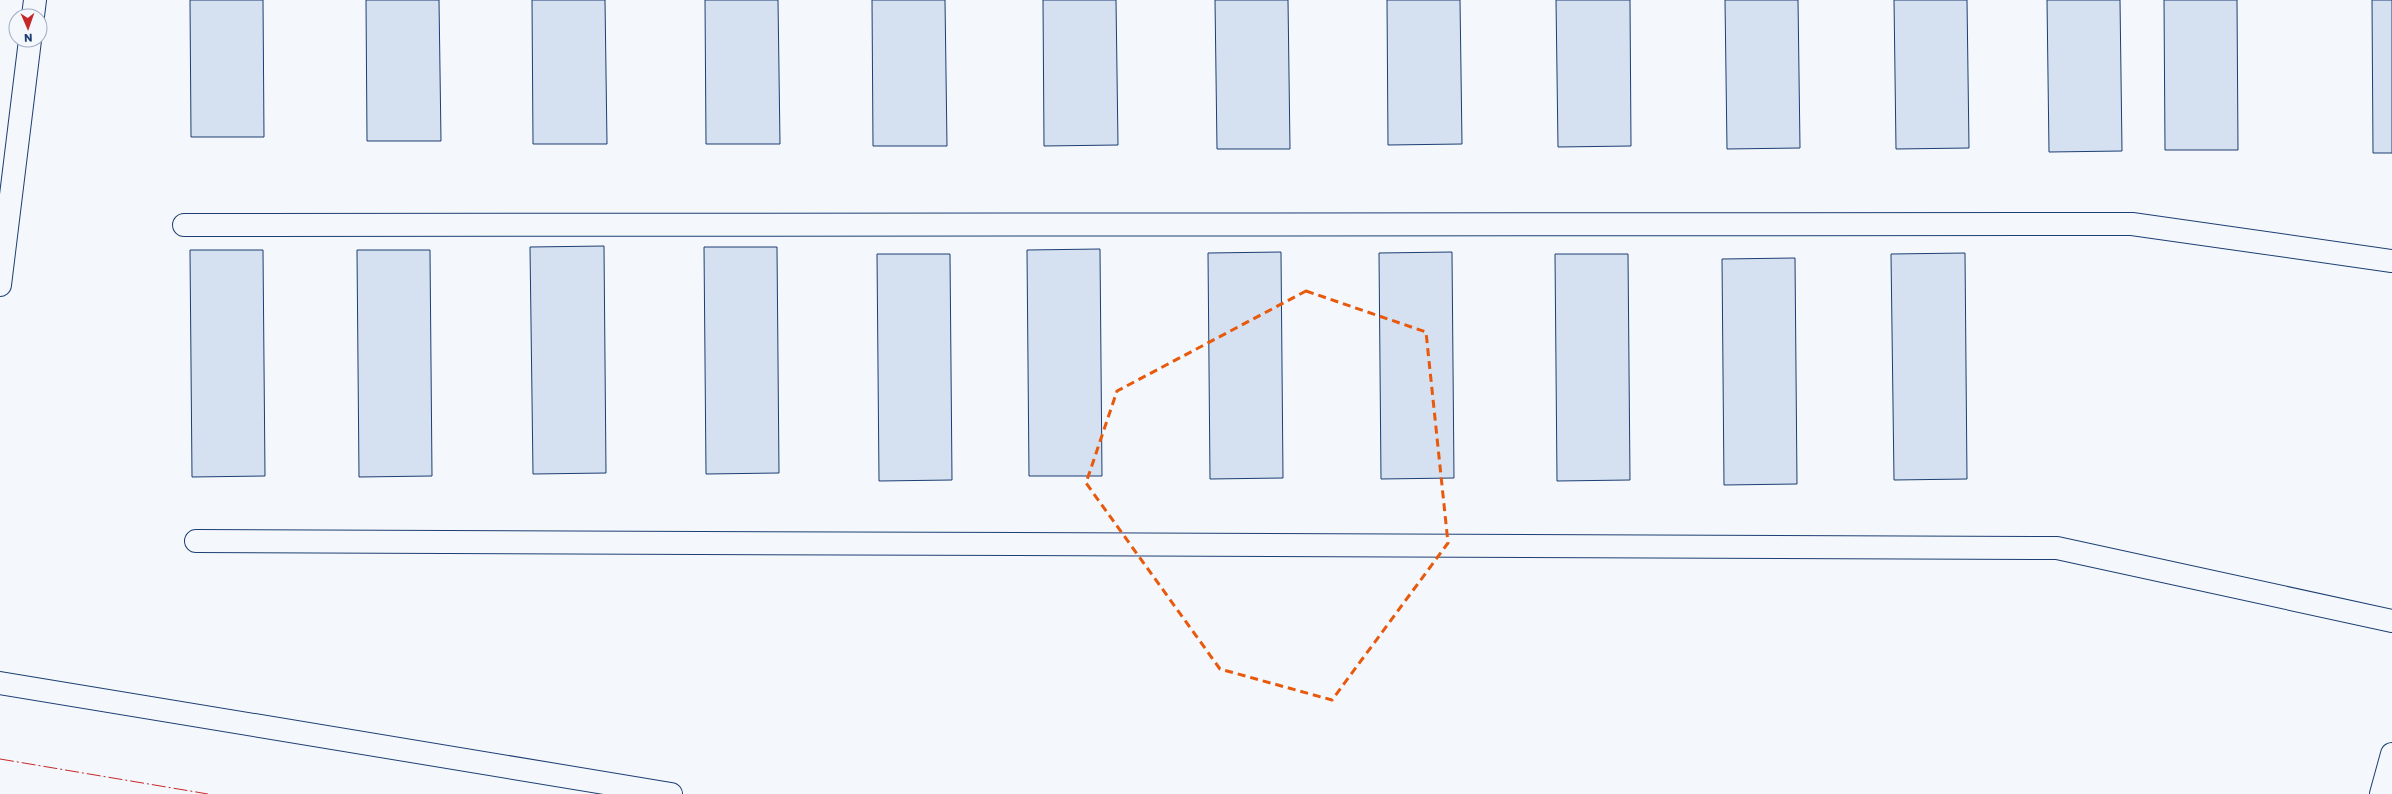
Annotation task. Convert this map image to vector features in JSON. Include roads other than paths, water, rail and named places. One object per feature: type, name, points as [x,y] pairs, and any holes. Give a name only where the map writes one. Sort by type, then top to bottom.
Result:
[{"type":"street","points":[[0,285],[29,48]]},
{"type":"street","points":[[184,226],[2132,224],[2392,261]]},
{"type":"street","points":[[196,541],[2057,548],[2392,621]]},
{"type":"street","points":[[0,683],[671,794]]},
{"type":"street","points":[[2381,794],[2392,754]]}]
